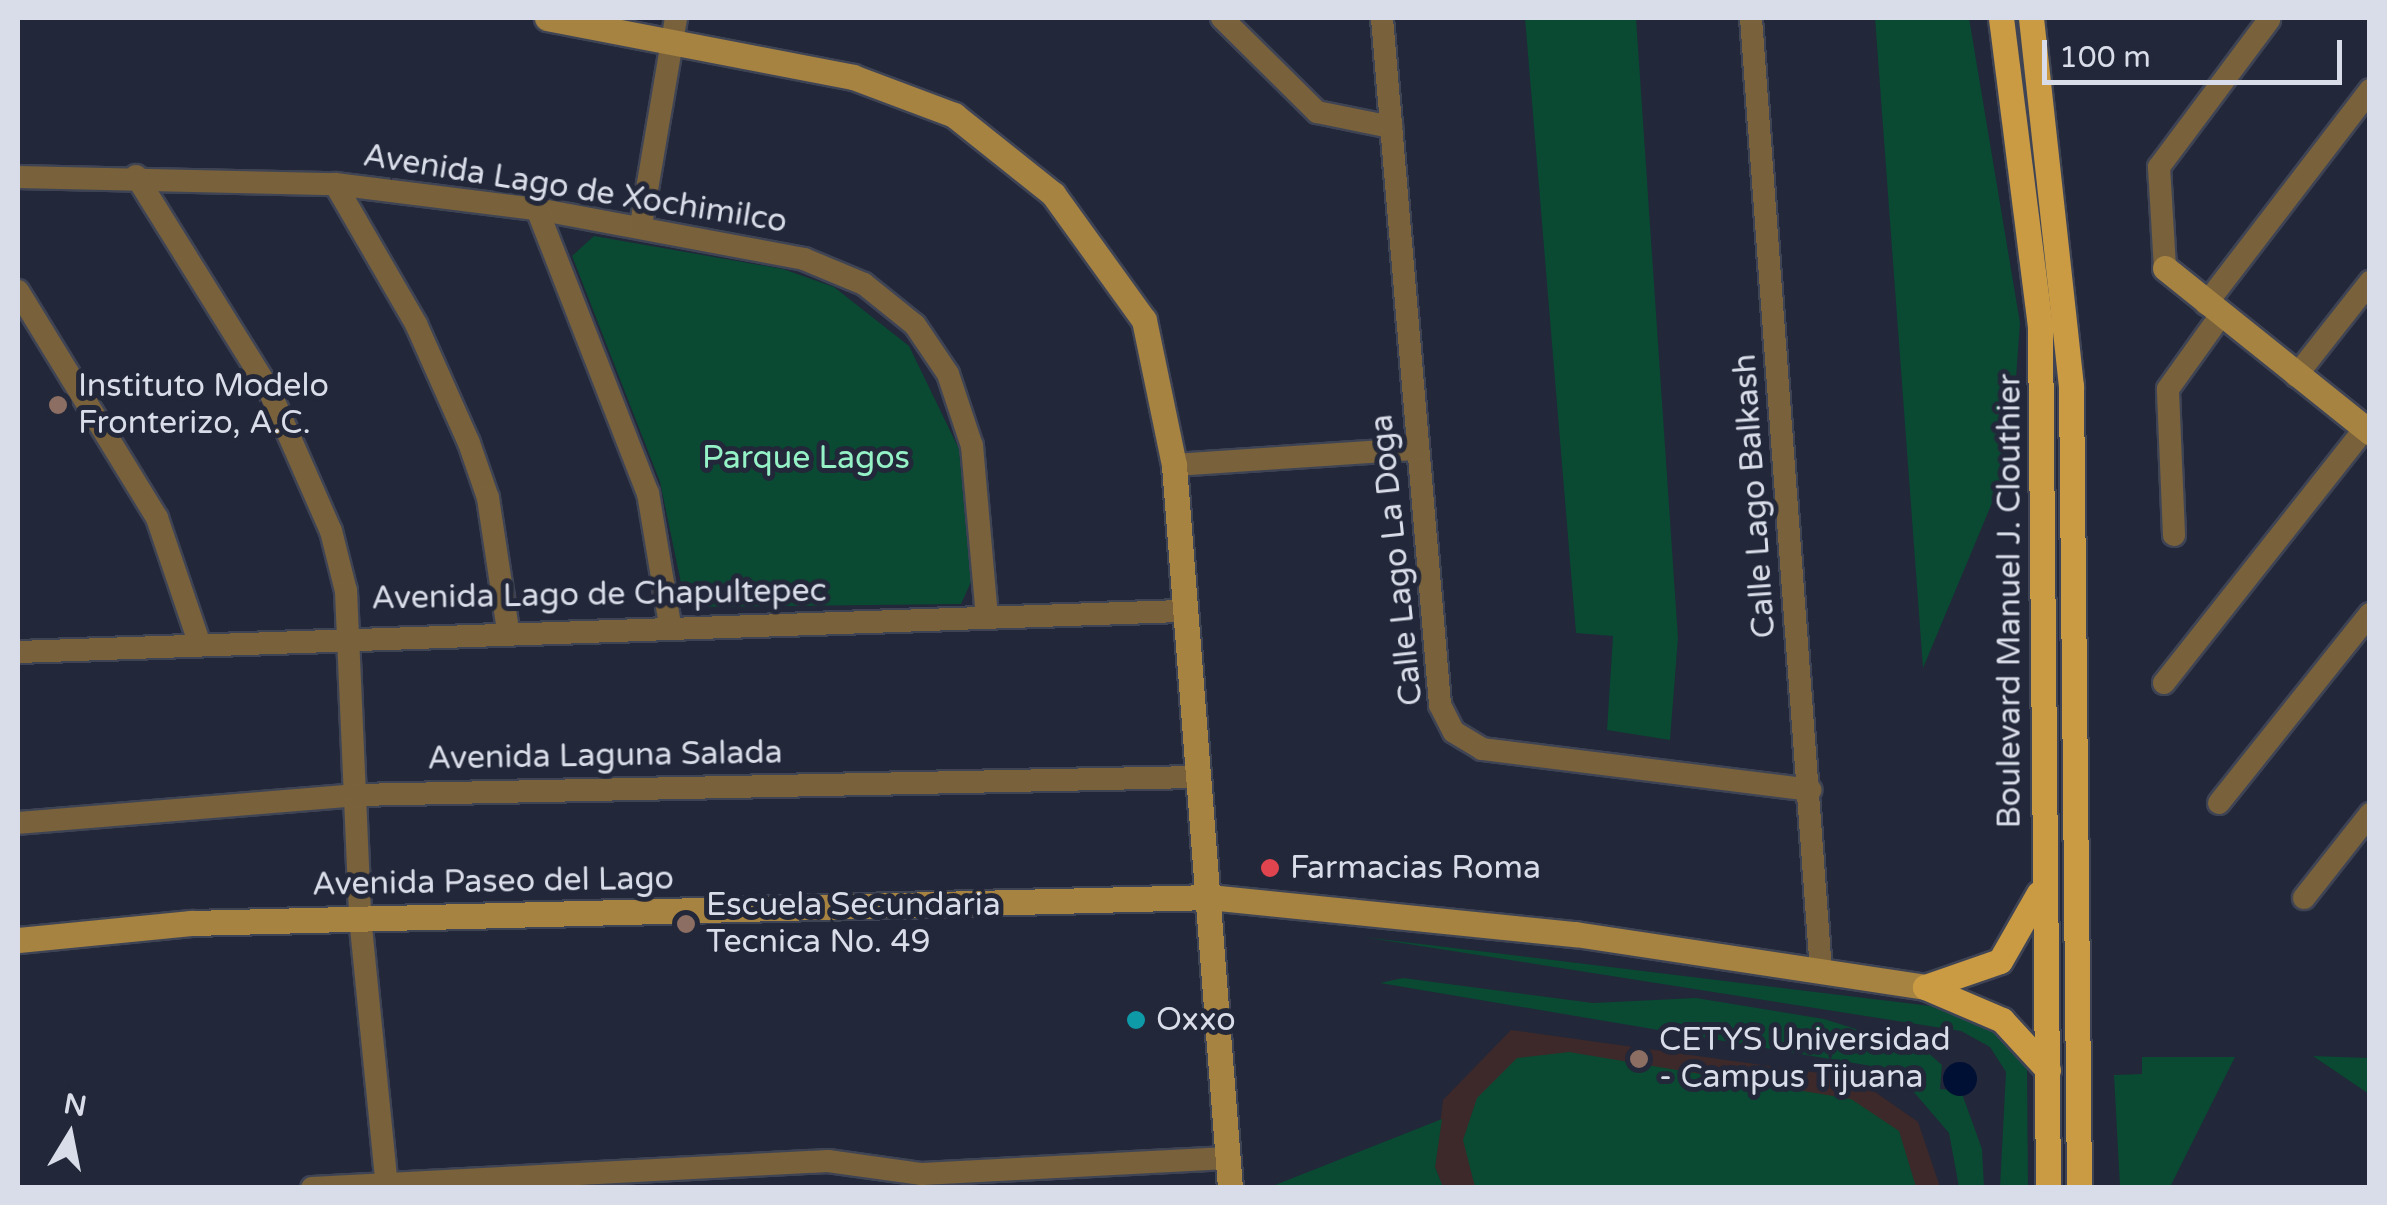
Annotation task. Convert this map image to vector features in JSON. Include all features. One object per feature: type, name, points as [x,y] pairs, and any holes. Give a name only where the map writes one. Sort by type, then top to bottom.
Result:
[{"type":"main road","points":[[547,18],[674,26],[885,85],[1010,152],[1089,234],[1144,320],[1174,465],[1182,611],[1209,898],[1230,1188]]},
{"type":"main road","name":"Boulevard Manuel J. Clouthier","points":[[2002,18],[2040,327],[2048,1188]]},
{"type":"main road","name":"Boulevard Manuel J. Clouthier","points":[[2031,18],[2070,386],[2081,1188]]},
{"type":"main road","points":[[2165,268],[2366,431]]},
{"type":"main road","points":[[1925,987],[2000,961],[2028,921],[2044,873]]},
{"type":"main road","name":"Avenida Paseo del Lago","points":[[18,940],[360,917],[1209,898],[1821,970],[1925,987]]},
{"type":"main road","points":[[1925,987],[2002,1020],[2048,1070]]},
{"type":"street","points":[[1222,18],[1317,112],[1392,126]]},
{"type":"street","name":"Calle Lago La Doga","points":[[1382,18],[1440,706],[1454,732],[1482,749],[1810,790]]},
{"type":"street","name":"Calle Lago Balkash","points":[[1751,18],[1821,970]]},
{"type":"street","points":[[2165,268],[2159,167],[2269,20]]},
{"type":"street","points":[[642,226],[674,26]]},
{"type":"street","points":[[2174,535],[2168,389],[2214,310],[2370,90]]},
{"type":"street","points":[[136,176],[269,390],[331,531],[349,634],[360,917],[386,1182]]},
{"type":"street","name":"Avenida Lago de Xochimilco","points":[[18,177],[136,176],[334,184],[537,209],[804,258],[864,284],[915,325],[948,374],[972,446],[987,618]]},
{"type":"street","points":[[334,184],[416,324],[469,443],[488,498],[508,630]]},
{"type":"street","points":[[537,209],[648,493],[670,625]]},
{"type":"street","points":[[2296,376],[2370,282]]},
{"type":"street","points":[[18,292],[156,518],[198,639]]},
{"type":"street","points":[[2164,683],[2366,431]]},
{"type":"street","points":[[1174,465],[1417,448]]},
{"type":"street","name":"Avenida Lago de Chapultepec","points":[[18,652],[198,639],[1182,611]]},
{"type":"street","points":[[2218,803],[2370,614]]},
{"type":"street","name":"Avenida Laguna Salada","points":[[18,822],[356,794],[1196,778]]},
{"type":"street","points":[[2304,898],[2370,814]]},
{"type":"street","points":[[312,1188],[828,1161],[922,1174],[1228,1158]]},
{"type":"shaded area","points":[[1511,1030],[1855,1078],[1918,1122],[1940,1187],[1443,1188],[1435,1167],[1443,1100]]},
{"type":"green space","points":[[1525,18],[1636,18],[1678,638],[1670,740],[1607,730],[1613,636],[1576,633]]},
{"type":"green space","points":[[1875,18],[1969,18],[2020,323],[2010,460],[1923,668]]},
{"type":"green space","name":"Parque Lagos","points":[[594,236],[783,269],[834,287],[909,346],[959,449],[971,582],[961,604],[686,607],[660,482],[572,256]]},
{"type":"green space","points":[[1363,937],[1972,1011],[2027,1066],[2028,1187],[2000,1187],[2006,1072],[1990,1047],[1961,1031]]},
{"type":"green space","points":[[1403,978],[1593,1003],[1696,998],[1824,1019],[1926,1051],[1942,1065],[1940,1089],[1961,1091],[1982,1149],[1984,1187],[1959,1187],[1949,1133],[1895,1070],[1380,983]]},
{"type":"green space","points":[[1569,1052],[1851,1099],[1899,1131],[1916,1187],[1475,1187],[1463,1140],[1477,1098],[1517,1058]]},
{"type":"green space","points":[[2313,1056],[2369,1058],[2369,1094]]},
{"type":"green space","points":[[2142,1057],[2235,1057],[2170,1187],[2120,1187],[2114,1075],[2142,1074]]},
{"type":"green space","points":[[1442,1119],[1435,1167],[1443,1187],[1270,1187]]},
{"type":"water","points":[[1960,1062],[1972,1067],[1977,1079],[1972,1091],[1960,1096],[1948,1091],[1943,1079],[1948,1067]]},
{"type":"place","name":"Instituto Modelo Fronterizo, A.C.","points":[[58,405]]},
{"type":"place","name":"Farmacias Roma","points":[[1270,868]]},
{"type":"place","name":"Escuela Secundaria Tecnica No. 49","points":[[686,924]]},
{"type":"place","name":"Oxxo","points":[[1136,1020]]},
{"type":"place","name":"CETYS Universidad - Campus Tijuana","points":[[1639,1059]]}]
